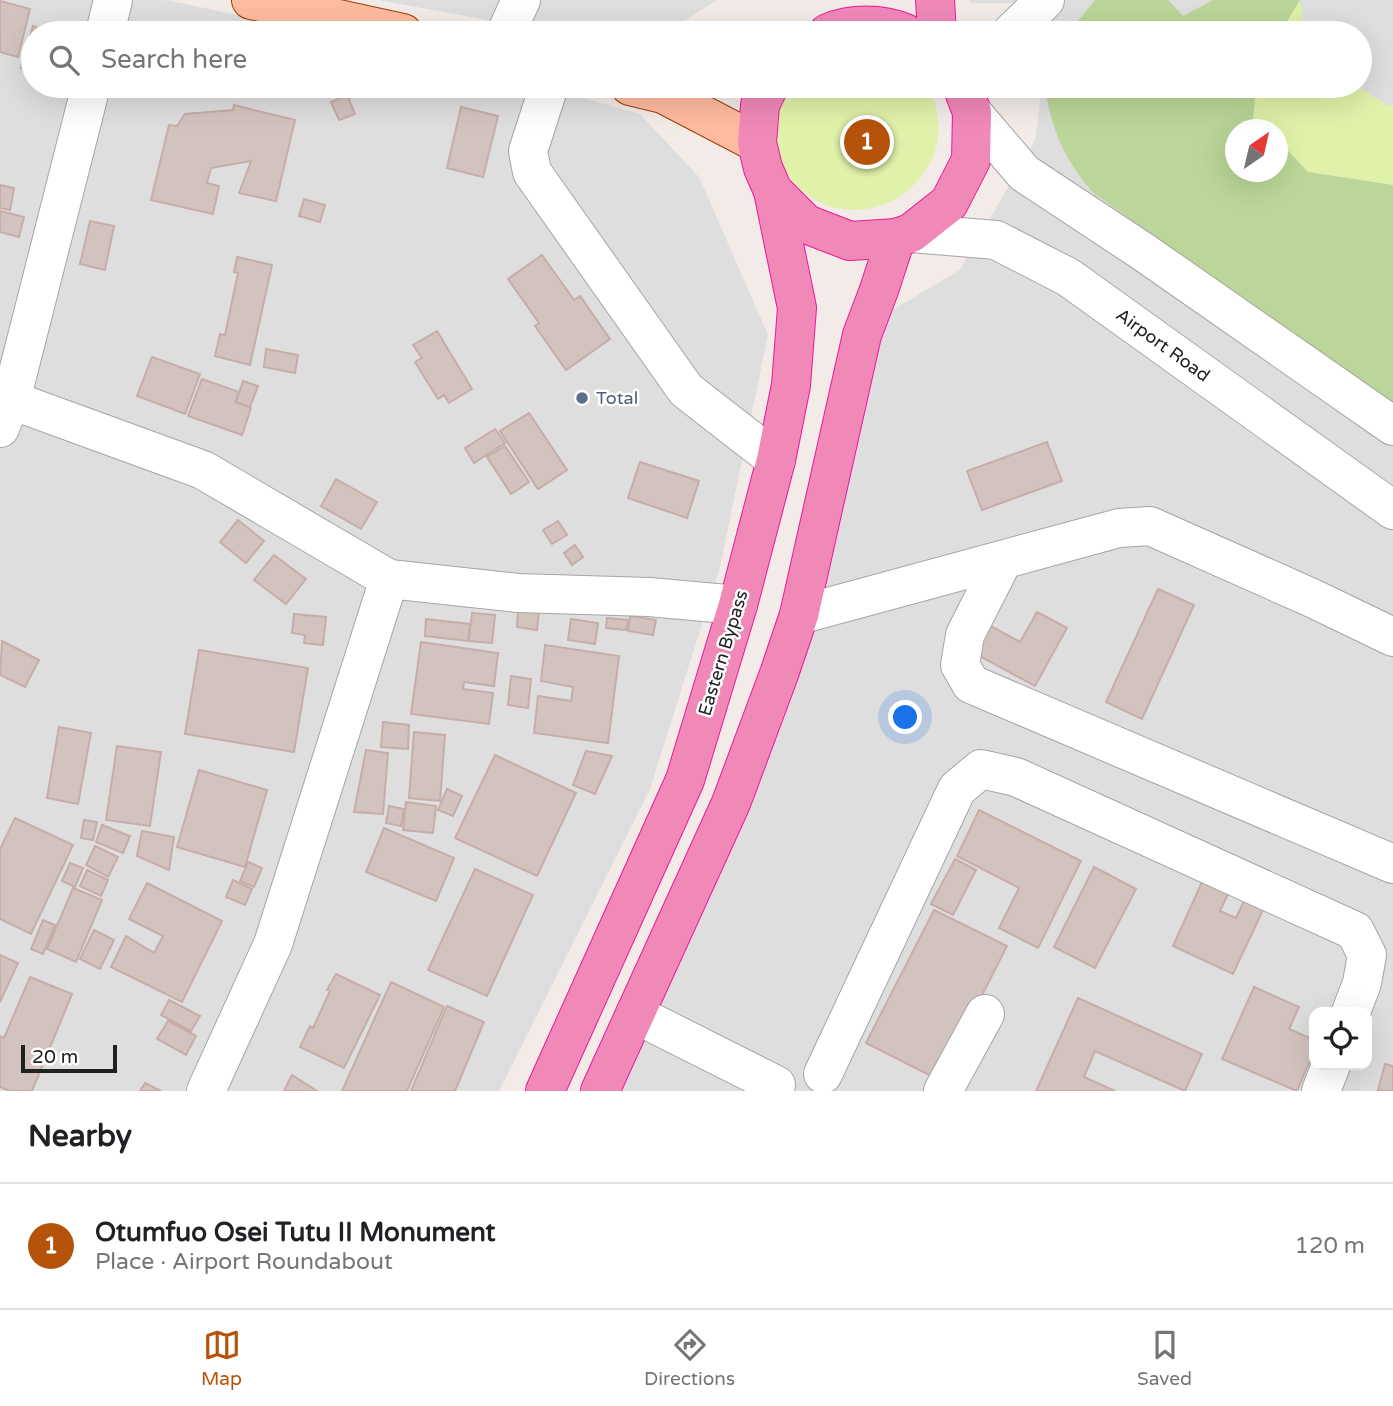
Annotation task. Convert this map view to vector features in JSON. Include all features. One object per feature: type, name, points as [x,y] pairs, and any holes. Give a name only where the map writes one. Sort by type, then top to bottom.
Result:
[{"type":"highway","points":[[935,0],[936,21]]},
{"type":"highway","points":[[763,98],[760,105],[757,143],[763,168],[774,191],[806,225],[850,241],[904,235],[949,203],[971,160],[967,99]]},
{"type":"highway","name":"Eastern Bypass","points":[[545,1091],[685,780],[738,605],[776,460],[791,384],[797,308],[774,191]]},
{"type":"highway","points":[[600,1091],[730,803],[799,615],[862,335],[904,235]]},
{"type":"main road","points":[[251,0],[348,21]]},
{"type":"main road","points":[[676,98],[757,143]]},
{"type":"street","points":[[108,21],[113,0]]},
{"type":"street","points":[[511,21],[521,0]]},
{"type":"street","points":[[1023,21],[1045,0]]},
{"type":"street","points":[[88,98],[5,414],[203,470],[389,579],[517,593],[649,597],[738,605]]},
{"type":"street","points":[[545,98],[528,151],[532,172],[686,390],[776,460]]},
{"type":"street","points":[[967,99],[1024,173],[1142,251],[1393,426]]},
{"type":"street","name":"Airport Road","points":[[904,235],[996,240],[1068,277],[1393,510]]},
{"type":"street","points":[[799,615],[1119,528],[1150,526],[1393,637]]},
{"type":"street","points":[[1003,560],[965,635],[960,665],[971,684],[1393,864]]},
{"type":"street","points":[[206,1091],[272,944],[389,579]]},
{"type":"street","points":[[635,1014],[775,1088],[789,1073],[806,1069],[830,1082],[957,789],[981,769],[1016,778],[1355,931],[1367,954],[1362,983],[1353,1007]]},
{"type":"street","points":[[943,1091],[985,1014]]},
{"type":"street","points":[[1321,1091],[1329,1070]]},
{"type":"shaded area","points":[[0,0],[166,0],[266,21],[21,21],[21,98],[583,98],[640,114],[699,177],[768,335],[720,567],[650,789],[499,1091],[0,1091]]},
{"type":"shaded area","points":[[379,0],[717,0],[684,21],[493,21]]},
{"type":"shaded area","points":[[968,0],[1393,0],[1393,1091],[609,1091],[889,312],[960,270],[1035,141],[1040,98],[1372,98],[1372,21],[1035,21],[1016,3],[971,3]]},
{"type":"green space","points":[[1095,0],[1168,0],[1183,16],[1213,0],[1300,0],[1287,21],[1078,21]]},
{"type":"green space","points":[[1300,0],[1303,21],[1287,21]]},
{"type":"green space","points":[[1372,95],[1388,106],[1393,105],[1393,185],[1308,172],[1288,151],[1288,119],[1253,119],[1255,98],[1372,98]]},
{"type":"green space","points":[[779,98],[931,98],[938,118],[936,148],[923,174],[903,194],[877,207],[848,210],[819,202],[792,181],[774,150],[773,125]]},
{"type":"green space","points":[[1047,98],[1255,98],[1253,119],[1225,119],[1225,182],[1288,182],[1288,151],[1308,172],[1393,185],[1393,404],[1092,192],[1060,142]]},
{"type":"building","points":[[0,1],[30,9],[27,21],[21,21],[18,57],[0,52]]},
{"type":"building","points":[[348,98],[355,114],[339,120],[331,102]]},
{"type":"building","points":[[234,105],[295,120],[276,201],[239,193],[251,161],[211,168],[207,183],[219,186],[213,214],[151,200],[169,125],[177,126],[185,114],[233,110]]},
{"type":"building","points":[[461,107],[498,116],[483,177],[447,168]]},
{"type":"building","points":[[0,185],[14,188],[10,210],[0,208]]},
{"type":"building","points":[[304,199],[325,205],[320,222],[299,216]]},
{"type":"building","points":[[0,211],[24,217],[19,237],[0,232]]},
{"type":"building","points":[[90,221],[114,226],[105,270],[80,264]]},
{"type":"building","points":[[542,255],[574,300],[580,296],[610,339],[566,370],[535,326],[539,323],[508,279]]},
{"type":"building","points":[[237,257],[272,265],[250,365],[215,356],[220,334],[225,335],[238,273],[234,272]]},
{"type":"building","points":[[437,331],[472,389],[449,403],[444,395],[438,399],[415,362],[422,358],[413,345]]},
{"type":"building","points":[[266,349],[298,355],[295,373],[264,367]]},
{"type":"building","points":[[152,357],[200,374],[185,414],[137,396]]},
{"type":"building","points":[[202,379],[239,392],[235,402],[251,408],[242,435],[188,416]]},
{"type":"building","points":[[243,381],[258,386],[250,407],[236,402]]},
{"type":"building","points":[[529,413],[567,470],[538,489],[500,431]]},
{"type":"building","points":[[495,429],[505,443],[474,463],[465,448]]},
{"type":"building","points":[[1047,442],[1062,481],[982,510],[967,471]]},
{"type":"building","points":[[505,446],[529,482],[511,494],[487,457]]},
{"type":"building","points":[[640,462],[699,481],[687,518],[628,498]]},
{"type":"building","points":[[336,479],[377,502],[361,529],[321,506]]},
{"type":"building","points":[[238,520],[264,541],[246,563],[220,542]]},
{"type":"building","points":[[558,521],[567,535],[552,544],[543,530]]},
{"type":"building","points":[[575,545],[583,557],[572,565],[564,553]]},
{"type":"building","points":[[274,555],[306,579],[286,604],[254,580]]},
{"type":"building","points":[[1158,589],[1194,605],[1142,719],[1106,702]]},
{"type":"building","points":[[518,609],[539,611],[537,630],[517,627]]},
{"type":"building","points":[[1037,612],[1067,628],[1035,686],[965,648],[980,620],[1020,642]]},
{"type":"building","points":[[472,613],[495,615],[492,643],[469,641]]},
{"type":"building","points":[[294,614],[326,617],[323,645],[304,643],[305,635],[292,633]]},
{"type":"building","points":[[630,616],[656,620],[653,635],[628,631]]},
{"type":"building","points":[[607,618],[628,620],[626,630],[606,628]]},
{"type":"building","points":[[426,619],[470,624],[468,641],[425,636]]},
{"type":"building","points":[[571,619],[598,623],[595,644],[568,640]]},
{"type":"building","points":[[2,641],[39,660],[25,687],[0,675]]},
{"type":"building","points":[[421,642],[498,653],[494,686],[464,682],[463,689],[493,693],[489,724],[411,714]]},
{"type":"building","points":[[545,645],[619,656],[608,743],[534,733],[538,696],[571,701],[573,687],[541,681]]},
{"type":"building","points":[[199,650],[308,668],[294,752],[185,734]]},
{"type":"building","points":[[511,676],[531,679],[528,708],[508,705]]},
{"type":"building","points":[[383,722],[409,725],[408,749],[381,747]]},
{"type":"building","points":[[59,727],[91,733],[78,804],[47,798]]},
{"type":"building","points":[[414,732],[445,735],[440,801],[409,798]]},
{"type":"building","points":[[117,746],[161,752],[150,826],[106,820]]},
{"type":"building","points":[[366,750],[388,753],[383,814],[354,812]]},
{"type":"building","points":[[586,751],[612,756],[595,794],[573,785]]},
{"type":"building","points":[[495,755],[576,793],[537,876],[455,838]]},
{"type":"building","points":[[199,770],[267,790],[245,867],[177,847]]},
{"type":"building","points":[[447,789],[462,796],[453,816],[438,810]]},
{"type":"building","points":[[406,802],[436,806],[433,833],[403,830]]},
{"type":"building","points":[[389,806],[404,809],[401,826],[386,823]]},
{"type":"building","points":[[979,810],[1081,861],[1038,948],[999,928],[1019,888],[957,856]]},
{"type":"building","points":[[15,818],[73,845],[31,934],[0,919],[0,849]]},
{"type":"building","points":[[84,820],[97,822],[93,840],[81,838]]},
{"type":"building","points":[[102,825],[130,836],[123,853],[96,842]]},
{"type":"building","points":[[384,828],[454,858],[436,901],[366,872]]},
{"type":"building","points":[[142,831],[174,837],[169,870],[137,856]]},
{"type":"building","points":[[95,846],[118,857],[108,877],[86,865]]},
{"type":"building","points":[[955,859],[976,870],[953,915],[931,904]]},
{"type":"building","points":[[248,862],[262,868],[254,887],[240,881]]},
{"type":"building","points":[[70,863],[83,868],[75,887],[62,881]]},
{"type":"building","points":[[1094,867],[1136,889],[1095,968],[1054,947]]},
{"type":"building","points":[[475,869],[533,895],[487,996],[428,970]]},
{"type":"building","points":[[87,870],[108,880],[101,896],[80,886]]},
{"type":"building","points":[[233,880],[252,889],[245,905],[226,897]]},
{"type":"building","points":[[1202,882],[1228,894],[1220,911],[1236,918],[1244,901],[1263,910],[1233,974],[1173,946]]},
{"type":"building","points":[[147,883],[222,921],[182,1002],[111,967],[126,936],[154,953],[163,936],[129,919]]},
{"type":"building","points":[[73,888],[102,900],[76,962],[47,949]]},
{"type":"building","points":[[934,910],[1007,946],[939,1080],[866,1043]]},
{"type":"building","points":[[43,920],[55,925],[43,954],[31,949]]},
{"type":"building","points":[[94,930],[114,940],[100,969],[80,959]]},
{"type":"building","points":[[0,955],[18,963],[0,1002]]},
{"type":"building","points":[[336,974],[380,995],[344,1068],[300,1047],[310,1026],[313,1028]]},
{"type":"building","points":[[30,977],[72,994],[32,1091],[10,1091],[0,1087],[0,1036],[4,1038]]},
{"type":"building","points":[[391,982],[444,1007],[407,1091],[342,1091]]},
{"type":"building","points":[[1254,987],[1299,1007],[1289,1029],[1309,1038],[1309,1063],[1297,1091],[1222,1059]]},
{"type":"building","points":[[1078,998],[1202,1054],[1185,1091],[1095,1051],[1084,1077],[1115,1091],[1036,1091]]},
{"type":"building","points":[[169,1000],[200,1016],[191,1031],[161,1015]]},
{"type":"building","points":[[447,1006],[484,1022],[455,1091],[411,1091]]},
{"type":"building","points":[[168,1021],[196,1036],[186,1055],[157,1039]]},
{"type":"building","points":[[1385,1064],[1393,1066],[1393,1091],[1378,1090]]},
{"type":"building","points":[[292,1075],[317,1091],[284,1091]]},
{"type":"building","points":[[145,1083],[161,1091],[140,1091]]},
{"type":"place","name":"Otumfuo Osei Tutu II Monument","points":[[867,142]]},
{"type":"place","name":"Total","points":[[582,398]]}]
